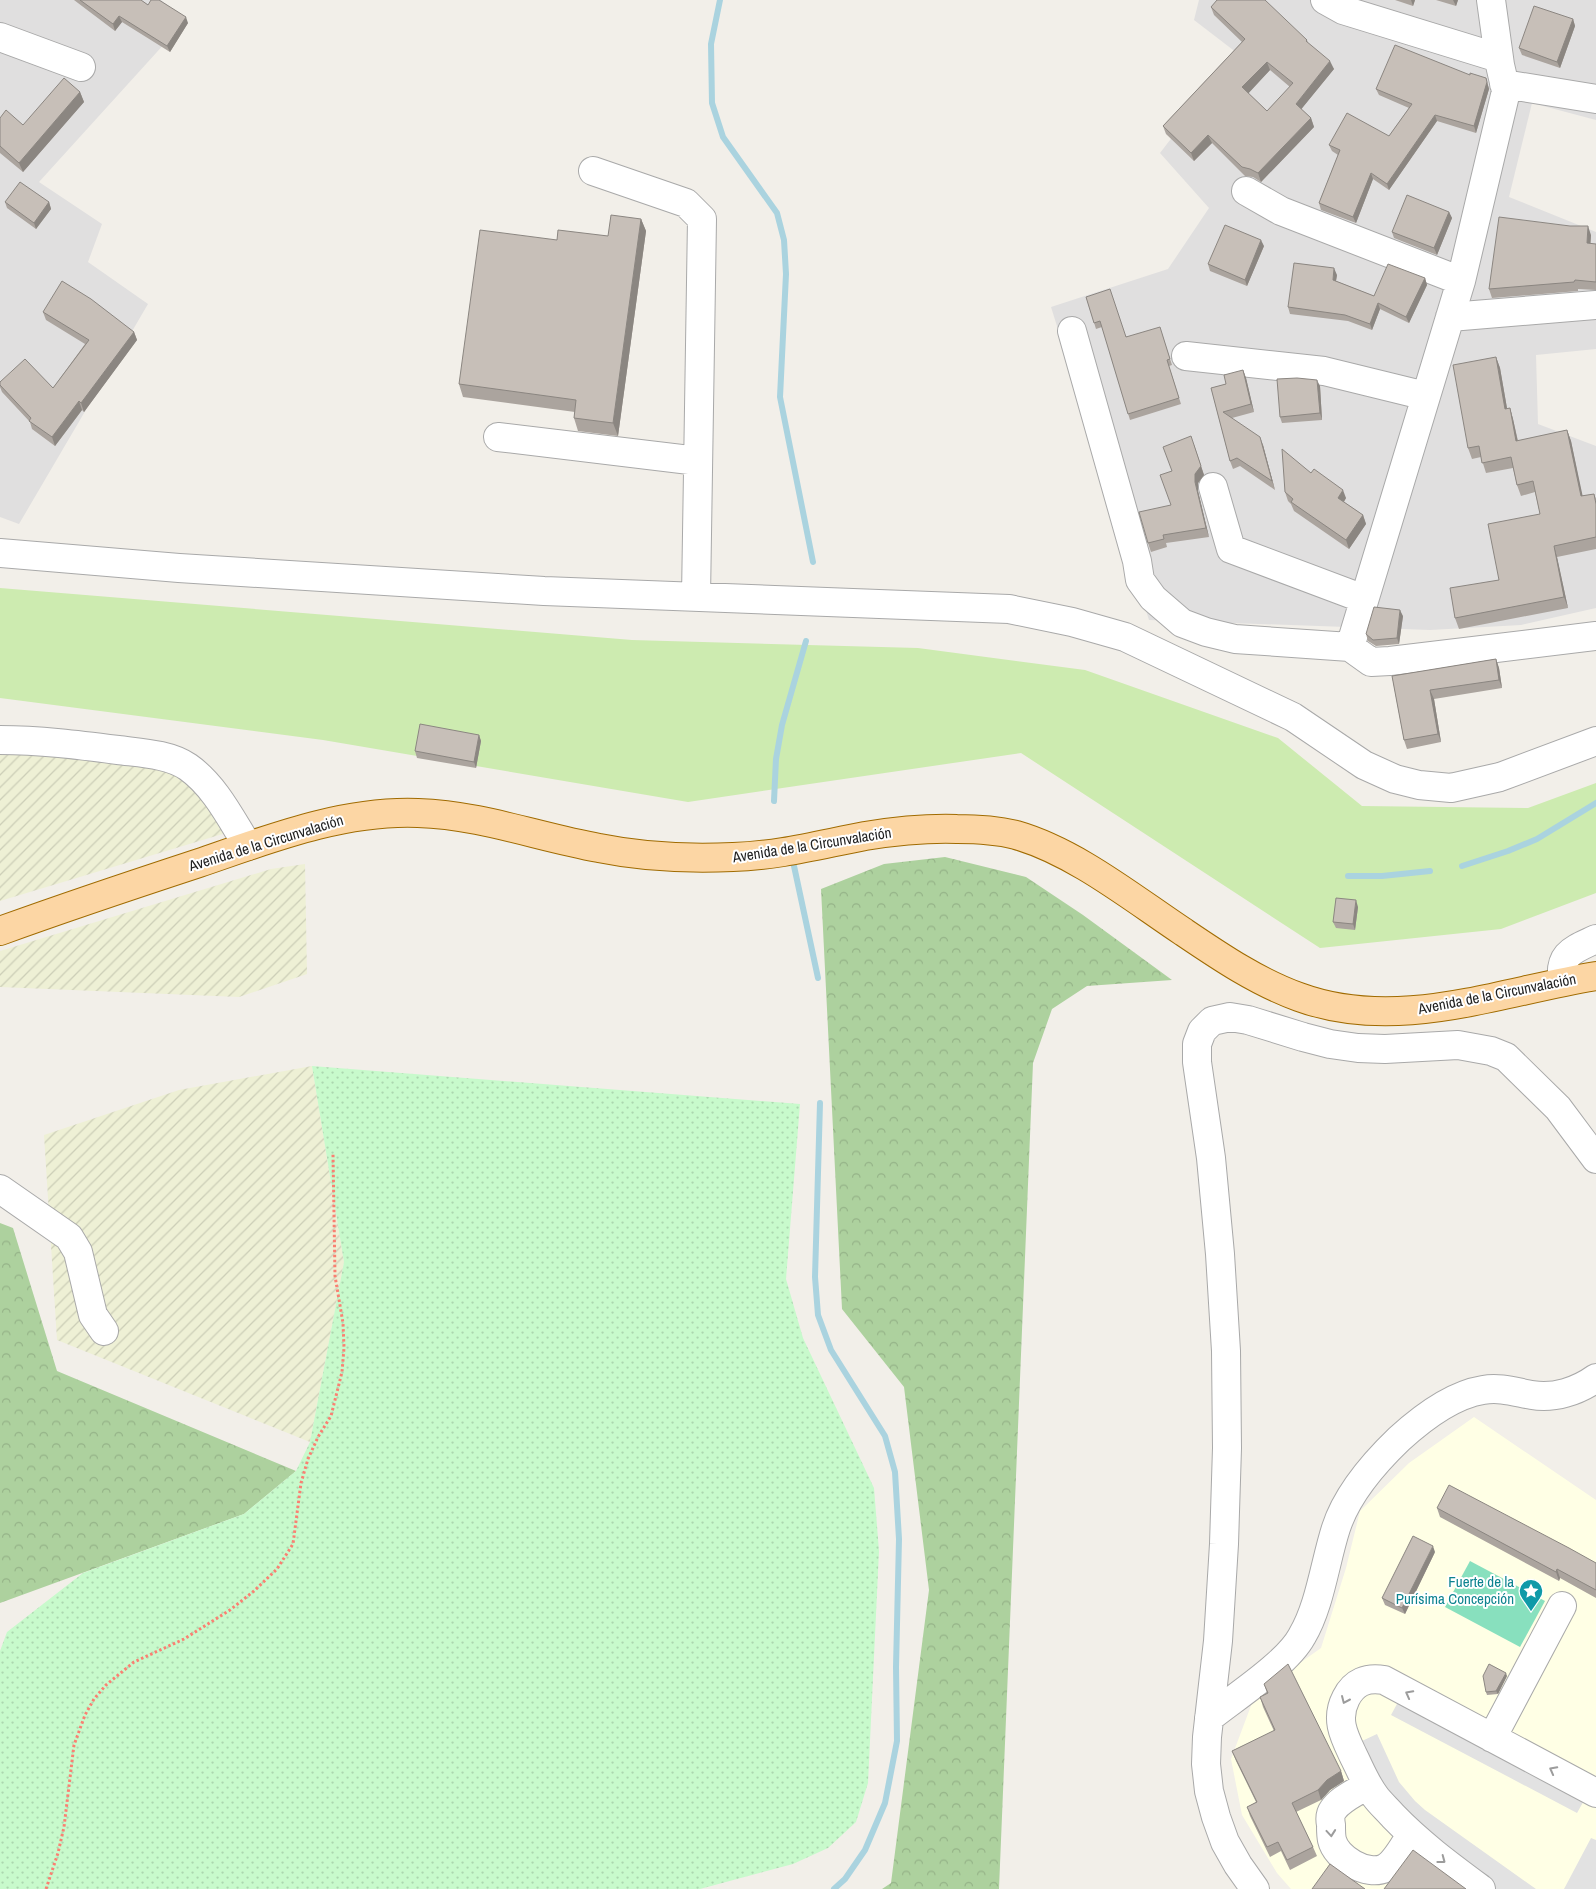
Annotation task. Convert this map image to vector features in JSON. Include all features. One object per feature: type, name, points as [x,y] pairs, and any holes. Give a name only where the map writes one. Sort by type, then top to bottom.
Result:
[{"type":"main road","name":"Avenida de la Circunvalación","points":[[0,931],[248,846],[313,826],[353,817],[416,812],[472,818],[598,848],[637,854],[696,858],[740,857],[783,852],[870,835],[907,830],[979,829],[1011,834],[1038,843],[1067,857],[1109,882],[1221,958],[1280,989],[1304,999],[1334,1006],[1371,1011],[1414,1011],[1457,1005],[1562,981],[1596,976]]},
{"type":"street","points":[[1325,0],[1343,10],[1498,58]]},
{"type":"street","points":[[1350,647],[1461,281],[1506,91],[1498,58],[1490,0]]},
{"type":"street","points":[[0,37],[81,67]]},
{"type":"street","points":[[1504,84],[1596,99]]},
{"type":"street","points":[[593,172],[686,203],[702,219],[696,597]]},
{"type":"street","points":[[1246,191],[1281,211],[1461,281]]},
{"type":"street","points":[[1450,317],[1596,305]]},
{"type":"street","points":[[1072,330],[1137,561],[1140,580],[1153,598],[1182,623],[1206,632],[1235,639],[1350,647],[1371,662],[1596,636]]},
{"type":"street","points":[[1186,356],[1324,371],[1426,396]]},
{"type":"street","points":[[498,437],[698,461]]},
{"type":"street","points":[[1213,487],[1231,549],[1364,598]]},
{"type":"street","points":[[0,553],[188,569],[544,591],[1009,609],[1072,622],[1125,637],[1293,717],[1364,764],[1395,779],[1419,785],[1452,788],[1500,777],[1596,741]]},
{"type":"street","points":[[0,740],[69,743],[148,754],[169,759],[188,767],[213,791],[248,846]]},
{"type":"street","points":[[1562,981],[1561,968],[1566,957],[1576,948],[1596,939]]},
{"type":"street","points":[[1255,1889],[1225,1842],[1209,1791],[1206,1764],[1218,1641],[1227,1448],[1226,1351],[1220,1254],[1211,1158],[1197,1062],[1197,1044],[1202,1031],[1212,1021],[1230,1017],[1248,1020],[1312,1040],[1358,1048],[1386,1049],[1458,1045],[1491,1050],[1506,1057],[1558,1108],[1596,1159]]},
{"type":"street","points":[[0,1188],[69,1237],[78,1252],[93,1315],[104,1331]]},
{"type":"street","points":[[1209,1718],[1282,1661],[1302,1638],[1311,1617],[1336,1526],[1348,1501],[1380,1457],[1400,1438],[1421,1421],[1456,1398],[1470,1393],[1500,1389],[1533,1396],[1548,1396],[1574,1390],[1596,1378]]},
{"type":"street","points":[[1492,1738],[1562,1606]]},
{"type":"street","points":[[1481,1889],[1424,1846],[1376,1798],[1340,1726],[1340,1712],[1351,1689],[1360,1682],[1372,1678],[1384,1680],[1596,1793]]},
{"type":"street","points":[[1368,1785],[1339,1804],[1332,1811],[1330,1818],[1332,1841],[1337,1850],[1357,1867],[1377,1870],[1390,1864],[1411,1834]]},
{"type":"path","points":[[46,1889],[64,1827],[74,1745],[85,1715],[94,1699],[106,1685],[134,1662],[184,1639],[230,1610],[277,1569],[293,1544],[301,1483],[308,1459],[330,1416],[342,1372],[344,1348],[343,1323],[335,1276],[333,1154]]},
{"type":"shaded area","points":[[0,0],[161,0],[186,20],[39,182],[102,224],[88,262],[148,304],[19,524],[0,517]]},
{"type":"shaded area","points":[[1199,0],[1596,0],[1596,120],[1532,103],[1509,197],[1596,232],[1596,349],[1536,355],[1538,424],[1596,446],[1596,608],[1521,625],[1430,630],[1149,620],[1051,307],[1168,269],[1209,208],[1160,153],[1237,53],[1194,20]]},
{"type":"shaded area","points":[[0,753],[72,756],[159,767],[191,784],[226,833],[0,901]]},
{"type":"shaded area","points":[[305,864],[307,974],[239,997],[0,987],[0,951],[271,869]]},
{"type":"shaded area","points":[[312,1066],[344,1262],[310,1442],[57,1340],[44,1135],[179,1090]]},
{"type":"shaded area","points":[[1474,1417],[1596,1500],[1596,1889],[1291,1889],[1277,1873],[1242,1815],[1231,1759],[1255,1695],[1321,1648],[1346,1568],[1360,1511],[1409,1463]]},
{"type":"shaded area","points":[[1404,1691],[1590,1790],[1577,1813],[1391,1715]]},
{"type":"shaded area","points":[[1377,1734],[1399,1782],[1415,1801],[1536,1889],[1481,1889],[1424,1846],[1349,1747]]},
{"type":"shaded area","points":[[1591,1838],[1596,1840],[1596,1889],[1564,1889]]},
{"type":"green space","points":[[0,588],[632,640],[918,648],[1085,670],[1278,738],[1362,806],[1528,808],[1596,783],[1596,893],[1501,929],[1320,948],[1021,753],[688,802],[323,740],[0,698]]},
{"type":"green space","points":[[945,857],[1026,877],[1083,915],[1172,980],[1087,986],[1052,1009],[1033,1063],[999,1889],[882,1889],[891,1883],[929,1590],[904,1387],[842,1309],[821,889],[884,864]]},
{"type":"green space","points":[[312,1066],[800,1104],[786,1279],[803,1338],[874,1488],[879,1551],[868,1783],[856,1822],[828,1848],[793,1864],[700,1889],[0,1889],[0,1651],[7,1632],[83,1573],[244,1514],[296,1471],[310,1442],[344,1262]]},
{"type":"green space","points":[[0,1223],[13,1228],[57,1371],[296,1471],[244,1514],[0,1603]]},
{"type":"green space","points":[[1470,1561],[1545,1601],[1520,1647],[1445,1607]]},
{"type":"building","points":[[80,0],[141,0],[148,5],[151,0],[159,0],[186,17],[167,46],[119,16],[113,24]]},
{"type":"building","points":[[1217,0],[1265,0],[1306,41],[1330,61],[1296,104],[1311,118],[1258,173],[1242,167],[1208,135],[1191,153],[1163,126],[1245,39],[1211,7]],"holes":[[[1267,62],[1293,83],[1267,111],[1242,87]]]},
{"type":"building","points":[[1534,6],[1573,19],[1557,62],[1519,48]]},
{"type":"building","points":[[1395,45],[1470,75],[1470,73],[1486,78],[1487,82],[1474,126],[1435,115],[1387,184],[1371,173],[1353,217],[1319,203],[1340,150],[1329,145],[1347,113],[1389,136],[1412,104],[1376,89]]},
{"type":"building","points":[[64,78],[80,92],[19,163],[0,146],[0,118],[6,110],[23,125]]},
{"type":"building","points":[[20,182],[49,202],[34,223],[5,202]]},
{"type":"building","points":[[1407,195],[1449,212],[1434,248],[1392,232]]},
{"type":"building","points":[[611,215],[641,219],[613,423],[574,418],[576,400],[459,384],[480,230],[557,240],[558,230],[608,236]]},
{"type":"building","points":[[1499,217],[1570,226],[1588,226],[1587,243],[1596,244],[1596,282],[1575,280],[1574,282],[1489,289]]},
{"type":"building","points":[[1225,225],[1261,240],[1245,280],[1208,264]]},
{"type":"building","points":[[1294,263],[1334,268],[1333,280],[1374,296],[1388,264],[1425,278],[1406,317],[1378,303],[1370,324],[1345,315],[1288,307]]},
{"type":"building","points":[[62,281],[91,299],[134,332],[81,403],[79,401],[52,437],[29,421],[31,418],[0,385],[0,382],[25,359],[53,388],[89,340],[43,312]]},
{"type":"building","points":[[1110,289],[1126,337],[1160,327],[1170,359],[1167,360],[1179,398],[1128,414],[1100,321],[1094,323],[1086,297]]},
{"type":"building","points":[[1496,357],[1505,409],[1510,408],[1516,441],[1567,430],[1581,496],[1594,494],[1596,504],[1596,537],[1554,546],[1564,597],[1455,618],[1450,588],[1499,580],[1488,524],[1540,514],[1533,481],[1517,485],[1511,457],[1482,463],[1479,446],[1468,448],[1453,365]]},
{"type":"building","points":[[1243,370],[1251,404],[1223,412],[1260,437],[1272,481],[1237,458],[1230,461],[1211,388],[1226,384],[1224,375]]},
{"type":"building","points":[[1277,379],[1317,380],[1320,413],[1280,417]]},
{"type":"building","points":[[1191,436],[1201,466],[1195,474],[1195,482],[1206,528],[1163,535],[1164,539],[1148,543],[1139,512],[1171,505],[1160,475],[1172,471],[1163,447]]},
{"type":"building","points":[[1282,449],[1311,473],[1314,469],[1343,490],[1338,498],[1363,515],[1346,540],[1291,502],[1293,499],[1285,492]]},
{"type":"building","points":[[1374,607],[1400,610],[1397,638],[1373,640],[1366,634]]},
{"type":"building","points":[[1496,659],[1499,680],[1430,690],[1438,734],[1404,740],[1392,676]]},
{"type":"building","points":[[420,724],[479,735],[474,762],[415,751]]},
{"type":"building","points":[[1336,898],[1356,900],[1353,924],[1333,922]]},
{"type":"building","points":[[1449,1485],[1596,1563],[1596,1590],[1557,1569],[1556,1572],[1437,1508]]},
{"type":"building","points":[[1413,1536],[1433,1546],[1402,1608],[1382,1598]]},
{"type":"building","points":[[1288,1664],[1341,1771],[1327,1780],[1318,1790],[1292,1803],[1313,1847],[1287,1860],[1278,1842],[1267,1847],[1247,1807],[1257,1802],[1232,1751],[1275,1730],[1260,1697],[1268,1693],[1264,1684]]},
{"type":"building","points":[[1489,1664],[1506,1673],[1496,1691],[1486,1692],[1483,1676]]},
{"type":"building","points":[[1413,1850],[1466,1889],[1384,1889]]},
{"type":"building","points":[[1330,1864],[1365,1889],[1312,1889]]},
{"type":"waterway","points":[[720,0],[711,44],[712,103],[723,137],[777,213],[784,240],[786,274],[780,397],[813,562]]},
{"type":"waterway","points":[[774,801],[776,759],[782,725],[806,641]]},
{"type":"waterway","points":[[1462,866],[1537,839],[1596,803]]},
{"type":"waterway","points":[[794,866],[818,978]]},
{"type":"waterway","points":[[1348,876],[1382,876],[1430,871]]},
{"type":"waterway","points":[[820,1103],[815,1277],[818,1315],[831,1350],[885,1436],[895,1472],[899,1539],[896,1667],[897,1741],[885,1803],[865,1850],[845,1879],[834,1889]]},
{"type":"place","name":"Fuerte de la Purísima Concepción","points":[[1531,1612]]}]
